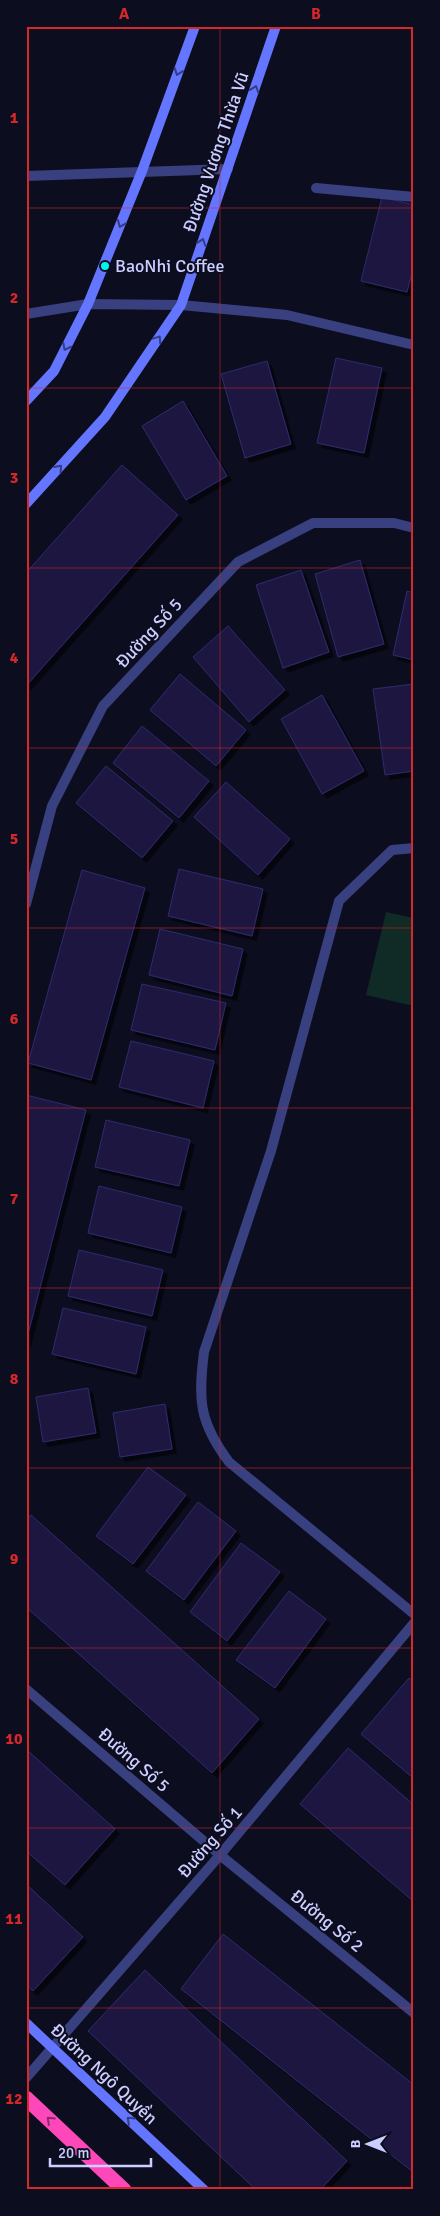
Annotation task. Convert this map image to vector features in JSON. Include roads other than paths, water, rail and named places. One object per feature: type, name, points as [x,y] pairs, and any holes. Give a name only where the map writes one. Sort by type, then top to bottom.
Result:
[{"type":"highway","points":[[26,2098],[124,2190]]},
{"type":"street","points":[[26,401],[54,371],[88,304],[142,171],[195,26]]},
{"type":"street","name":"Đường Vương Thừa Vũ","points":[[26,504],[105,417],[181,305],[276,26]]},
{"type":"street","points":[[26,176],[228,169]]},
{"type":"street","points":[[316,188],[414,197]]},
{"type":"street","points":[[26,314],[88,304],[181,305],[287,315],[414,345]]},
{"type":"street","name":"Đường Số 5","points":[[26,904],[52,806],[102,706],[238,562],[313,524],[394,524],[414,528]]},
{"type":"street","points":[[414,848],[392,850],[339,902],[271,1150],[204,1352],[200,1385],[203,1414],[213,1441],[228,1462],[414,1614]]},
{"type":"street","name":"Đường Số 1","points":[[26,2078],[220,1855],[414,1623]]},
{"type":"street","name":"Đường Số 5","points":[[26,1689],[220,1855]]},
{"type":"street","name":"Đường Số 2","points":[[220,1855],[414,2013]]},
{"type":"street","name":"Đường Ngô Quyền","points":[[26,2023],[204,2190]]},
{"type":"place","name":"BaoNhi Coffee","points":[[105,266]]}]
